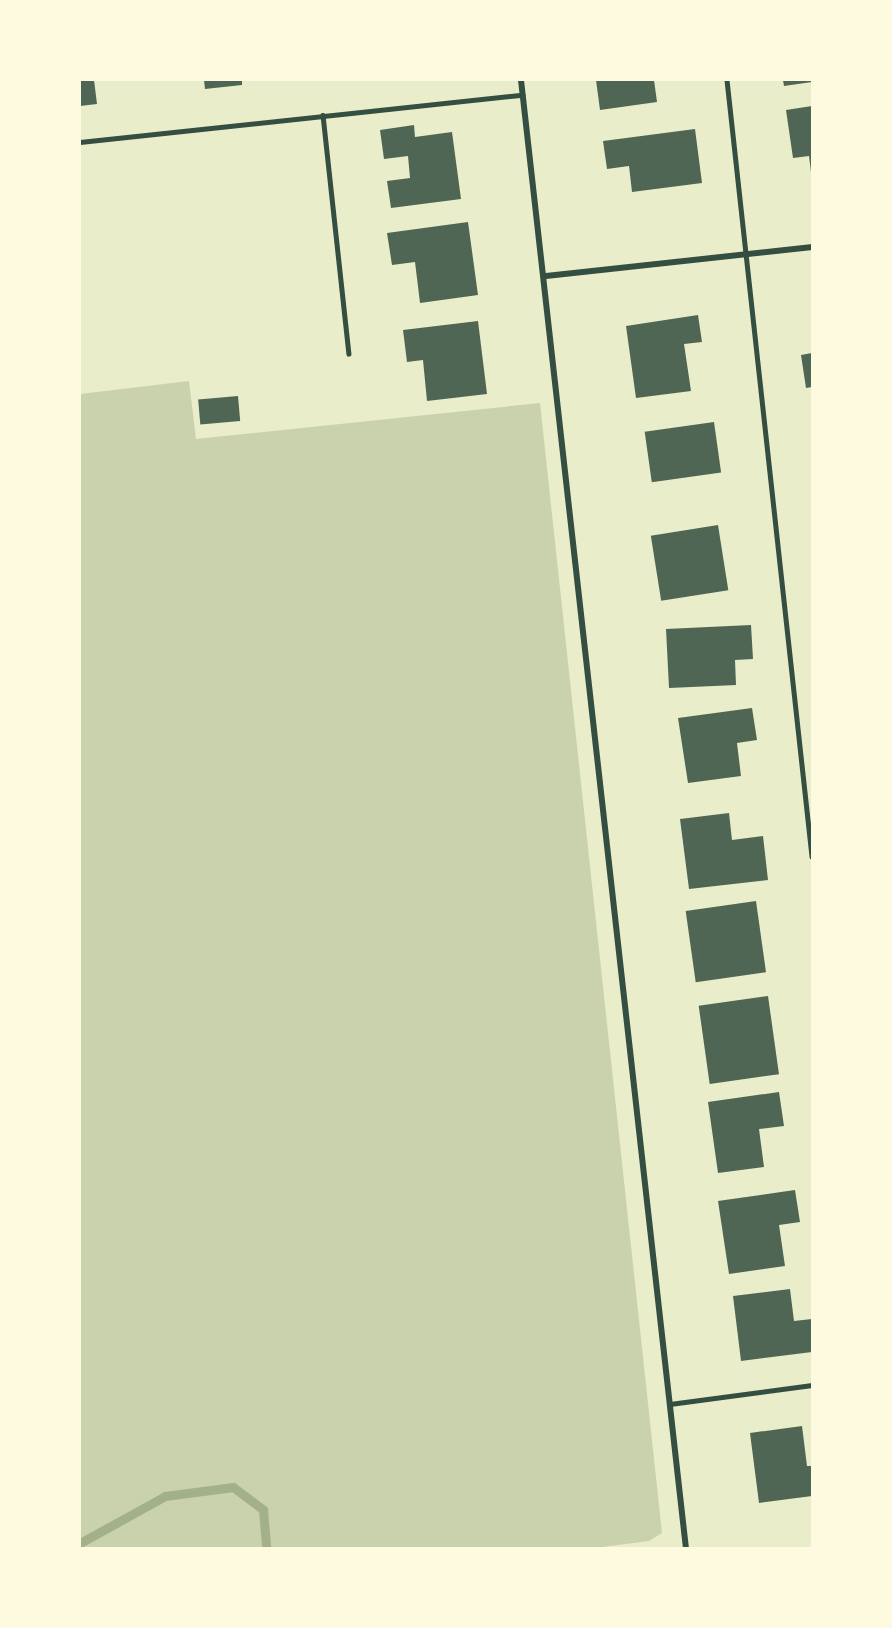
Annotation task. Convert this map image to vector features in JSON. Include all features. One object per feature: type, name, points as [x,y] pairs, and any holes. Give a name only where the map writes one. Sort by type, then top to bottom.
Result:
[{"type":"street","points":[[521,80],[546,276],[686,1548]]},
{"type":"street","points":[[546,276],[813,247]]},
{"type":"lane","points":[[727,80],[813,856]]},
{"type":"lane","points":[[80,142],[523,95]]},
{"type":"lane","points":[[323,115],[349,354]]},
{"type":"lane","points":[[670,1404],[813,1385]]},
{"type":"green space","points":[[189,381],[196,439],[540,403],[662,1533],[649,1541],[595,1548],[80,1548],[80,394]]},
{"type":"building","points":[[80,80],[94,80],[97,104],[80,106]]},
{"type":"building","points":[[204,80],[242,80],[242,85],[205,89]]},
{"type":"building","points":[[596,80],[654,80],[657,102],[600,110]]},
{"type":"building","points":[[783,80],[812,80],[812,82],[784,86]]},
{"type":"building","points":[[812,106],[811,172],[809,156],[793,158],[786,110]]},
{"type":"building","points":[[414,125],[415,137],[452,132],[461,199],[391,208],[387,181],[410,178],[408,156],[384,159],[380,130]]},
{"type":"building","points":[[695,129],[702,183],[632,192],[629,166],[607,169],[603,141]]},
{"type":"building","points":[[468,222],[478,295],[420,303],[415,262],[392,265],[387,233]]},
{"type":"building","points":[[698,315],[702,342],[684,344],[691,391],[636,398],[626,326]]},
{"type":"building","points":[[478,321],[487,394],[427,401],[423,360],[407,362],[403,330]]},
{"type":"building","points":[[812,353],[812,387],[806,388],[801,355]]},
{"type":"building","points":[[238,396],[240,421],[200,424],[198,399]]},
{"type":"building","points":[[714,422],[721,473],[652,482],[645,432]]},
{"type":"building","points":[[718,525],[728,590],[661,601],[651,536]]},
{"type":"building","points":[[751,625],[753,659],[735,660],[736,685],[669,688],[666,629]]},
{"type":"building","points":[[752,708],[757,740],[737,743],[741,776],[688,783],[678,718]]},
{"type":"building","points":[[729,813],[732,840],[763,836],[768,880],[689,889],[680,819]]},
{"type":"building","points":[[756,901],[766,972],[696,982],[686,911]]},
{"type":"building","points":[[768,996],[779,1074],[710,1084],[699,1006]]},
{"type":"building","points":[[779,1092],[784,1126],[759,1129],[764,1167],[718,1173],[708,1102]]},
{"type":"building","points":[[795,1190],[800,1222],[779,1225],[785,1266],[729,1274],[718,1201]]},
{"type":"building","points":[[790,1289],[794,1321],[812,1319],[812,1352],[741,1361],[733,1296]]},
{"type":"building","points":[[802,1426],[807,1466],[812,1466],[812,1496],[759,1503],[750,1433]]},
{"type":"waterway","points":[[80,1543],[165,1496],[233,1487],[263,1510],[266,1548]]}]
